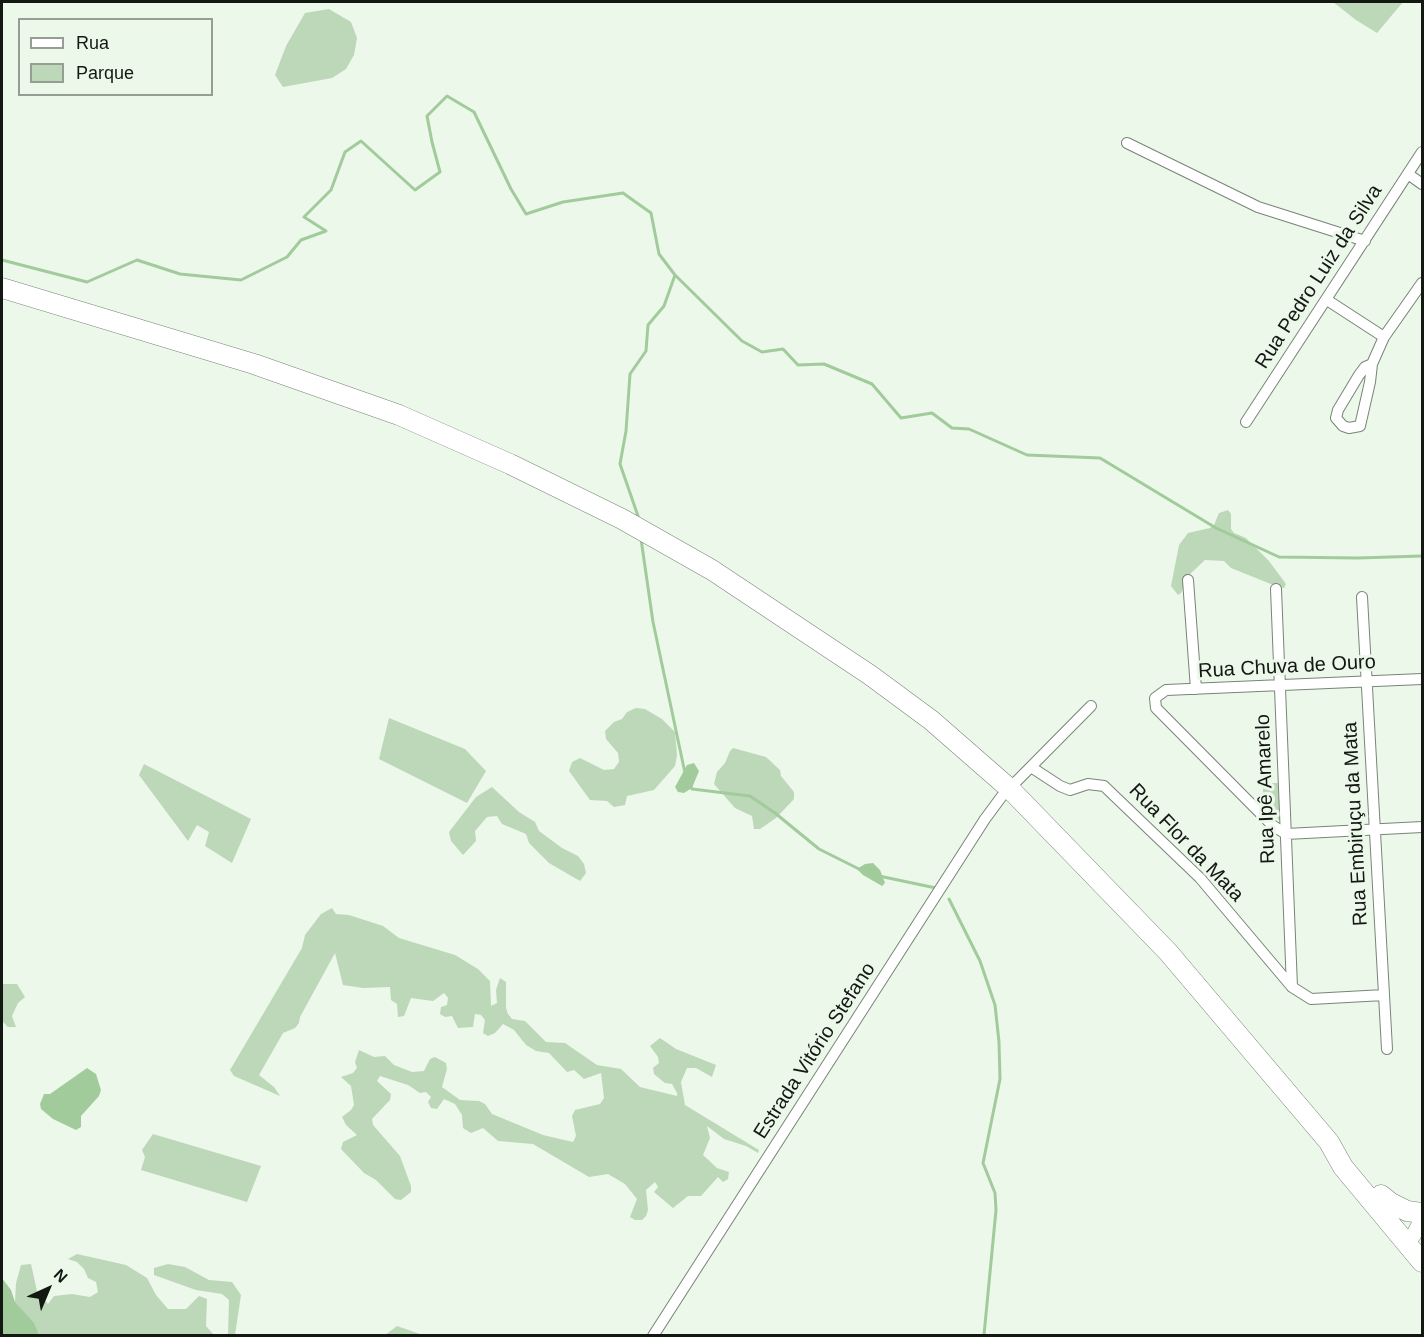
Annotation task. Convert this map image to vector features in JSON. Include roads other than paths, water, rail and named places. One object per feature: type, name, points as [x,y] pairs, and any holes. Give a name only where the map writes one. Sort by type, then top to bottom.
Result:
[{"type":"highway","points":[[2,288],[244,361],[399,415],[510,464],[622,519],[712,570],[818,639],[931,720],[1010,789],[1168,952],[1329,1142],[1350,1160],[1381,1195],[1419,1244]]},
{"type":"highway","points":[[1329,1142],[1344,1167],[1419,1244]]},
{"type":"highway","points":[[1381,1195],[1407,1211],[1422,1213]]},
{"type":"street","points":[[1127,143],[1258,207],[1365,241]]},
{"type":"street","name":"Rua Pedro Luiz da Silva","points":[[1246,422],[1422,153]]},
{"type":"street","points":[[1408,174],[1422,184]]},
{"type":"street","points":[[1372,364],[1365,367],[1359,375],[1338,410],[1335,418],[1343,426],[1349,428],[1360,426],[1372,364],[1384,337],[1422,283]]},
{"type":"street","points":[[1327,300],[1384,337]]},
{"type":"street","points":[[1188,580],[1196,689]]},
{"type":"street","name":"Rua Ipê Amarelo","points":[[1276,589],[1292,987]]},
{"type":"street","name":"Rua Embiruçu da Mata","points":[[1362,597],[1387,1049]]},
{"type":"street","name":"Rua Chuva de Ouro","points":[[1286,834],[1272,825],[1156,708],[1155,698],[1166,690],[1422,679]]},
{"type":"street","points":[[1010,789],[1091,706]]},
{"type":"street","name":"Rua Flor da Mata","points":[[1031,767],[1070,790],[1088,784],[1104,786],[1200,878],[1292,987]]},
{"type":"street","name":"Estrada Vitório Stefano","points":[[653,1335],[985,819],[1010,789]]},
{"type":"street","points":[[1286,834],[1422,827]]},
{"type":"street","points":[[1292,987],[1311,999],[1384,995]]},
{"type":"waterway","points":[[2,260],[87,282],[137,260],[180,274],[241,280],[287,257],[301,240],[326,231],[304,217],[331,190],[345,152],[361,141],[415,190],[440,172],[427,116],[447,96],[474,112],[511,189],[526,214],[563,202],[623,193],[651,213],[659,254],[675,275],[742,341],[762,352],[783,349],[798,365],[824,364],[872,384],[901,418],[932,413],[952,428],[969,429],[1027,455],[1100,458],[1216,528],[1279,557],[1422,556]]},
{"type":"waterway","points":[[638,516],[620,464],[626,431],[630,374],[646,351],[648,325],[664,306],[675,275]]},
{"type":"waterway","points":[[641,539],[653,622],[685,773]]},
{"type":"waterway","points":[[690,785],[692,789],[750,796],[819,849],[859,869]]},
{"type":"waterway","points":[[879,876],[936,888]]},
{"type":"waterway","points":[[949,899],[980,961],[995,1005],[999,1042],[1000,1079],[983,1163],[995,1193],[996,1210],[984,1335]]}]
